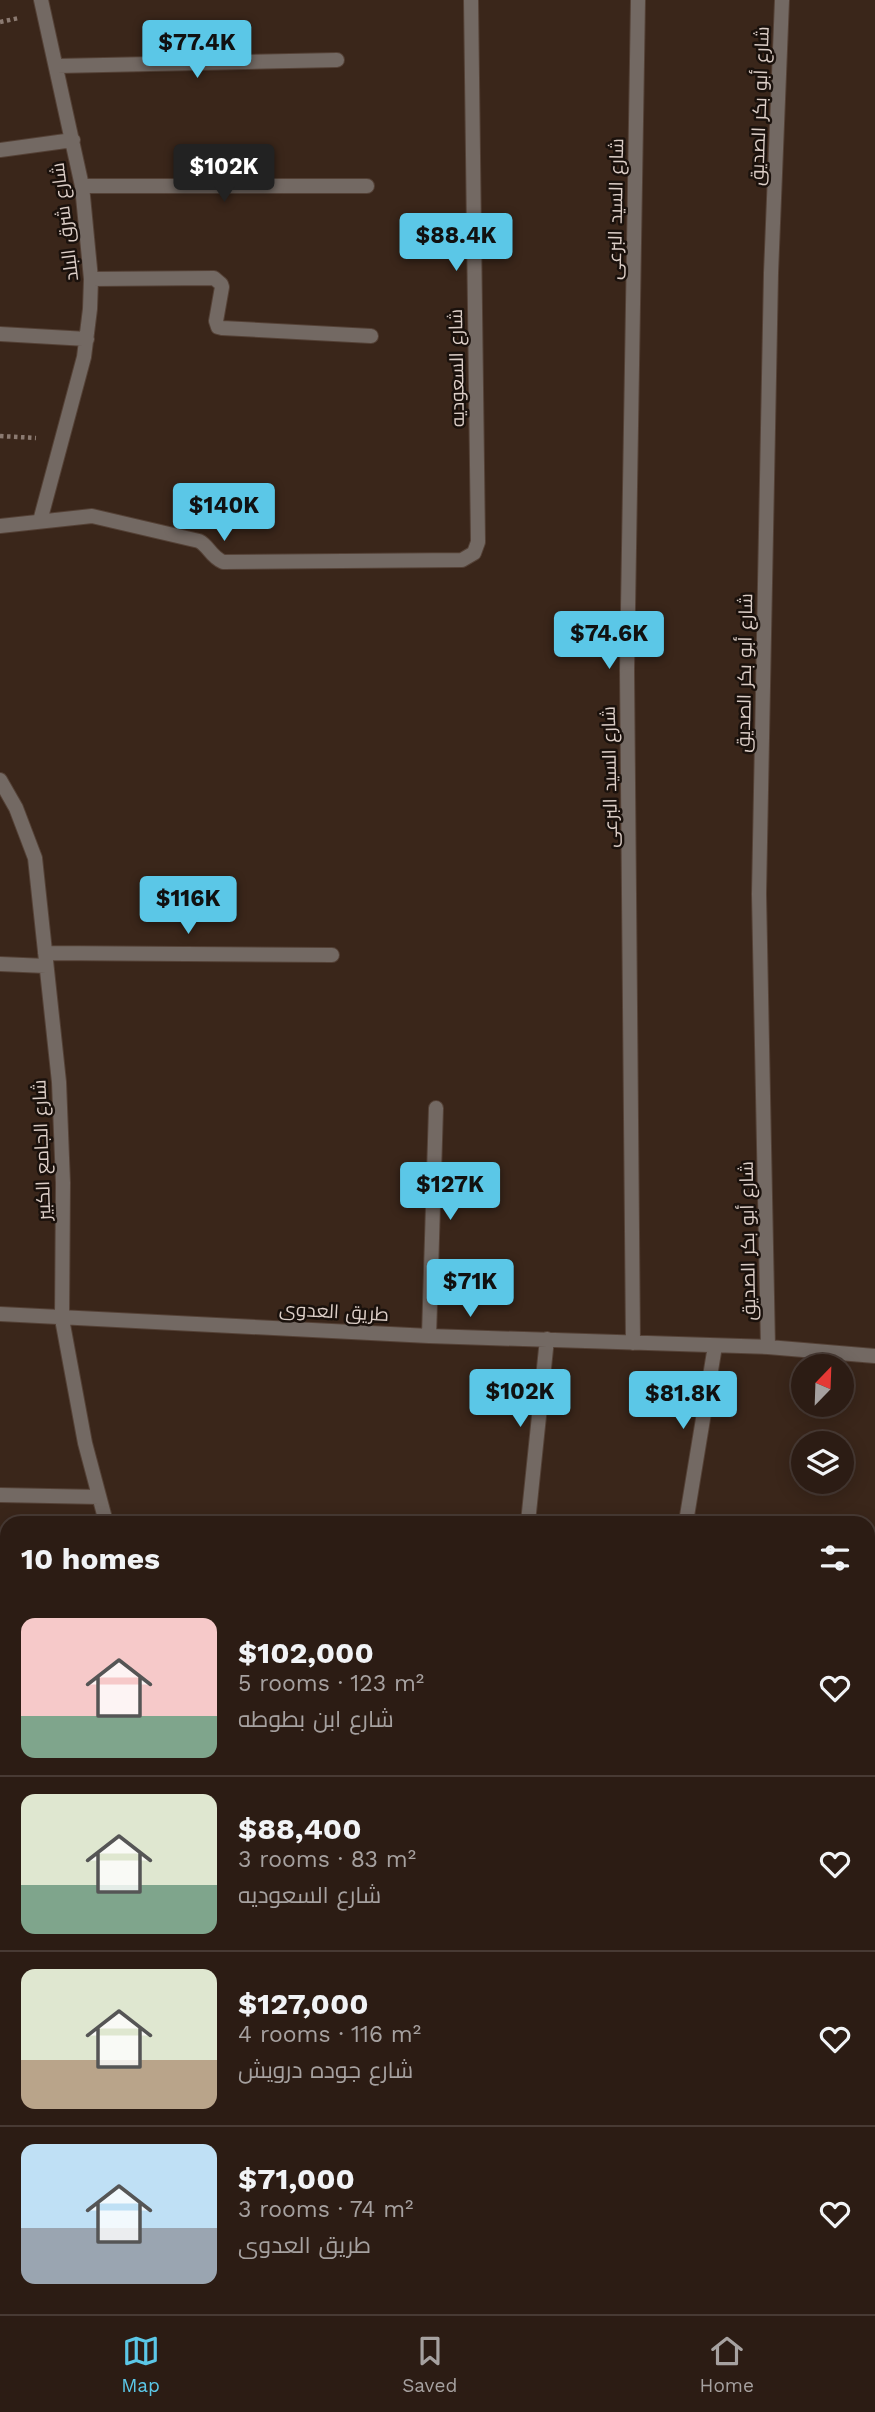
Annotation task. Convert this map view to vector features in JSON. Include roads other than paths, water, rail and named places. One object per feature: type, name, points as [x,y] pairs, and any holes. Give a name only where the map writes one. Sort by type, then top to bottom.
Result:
[{"type":"street","name":"شارع شرق البلد","points":[[40,521],[87,339],[91,279],[82,186],[41,0]]},
{"type":"street","name":"شارع السعوديه","points":[[40,521],[81,516],[102,517],[199,541],[204,543],[214,558],[223,562],[462,560],[474,553],[478,542],[471,0]]},
{"type":"street","name":"شارع السيد البرعى","points":[[634,1343],[627,670],[638,0]]},
{"type":"street","name":"شارع أبو بكر الصديق","points":[[768,1347],[759,894],[771,273],[782,0]]},
{"type":"street","points":[[57,66],[337,60]]},
{"type":"street","points":[[0,150],[73,140]]},
{"type":"street","points":[[82,186],[367,186]]},
{"type":"street","points":[[91,279],[214,278],[222,288],[216,321],[222,328],[371,336]]},
{"type":"street","points":[[0,334],[87,339]]},
{"type":"street","points":[[0,526],[40,521]]},
{"type":"street","name":"شارع الجامع الكبير","points":[[0,780],[16,808],[34,858],[62,1129],[62,1319],[71,1375],[104,1516]]},
{"type":"street","points":[[0,964],[46,960],[331,954]]},
{"type":"street","points":[[429,1335],[436,1108]]},
{"type":"street","name":"طريق العدوى","points":[[0,1314],[429,1335],[768,1347],[875,1356]]},
{"type":"street","points":[[529,1516],[547,1339]]},
{"type":"street","points":[[687,1516],[715,1346]]},
{"type":"street","points":[[0,1495],[99,1497]]}]
